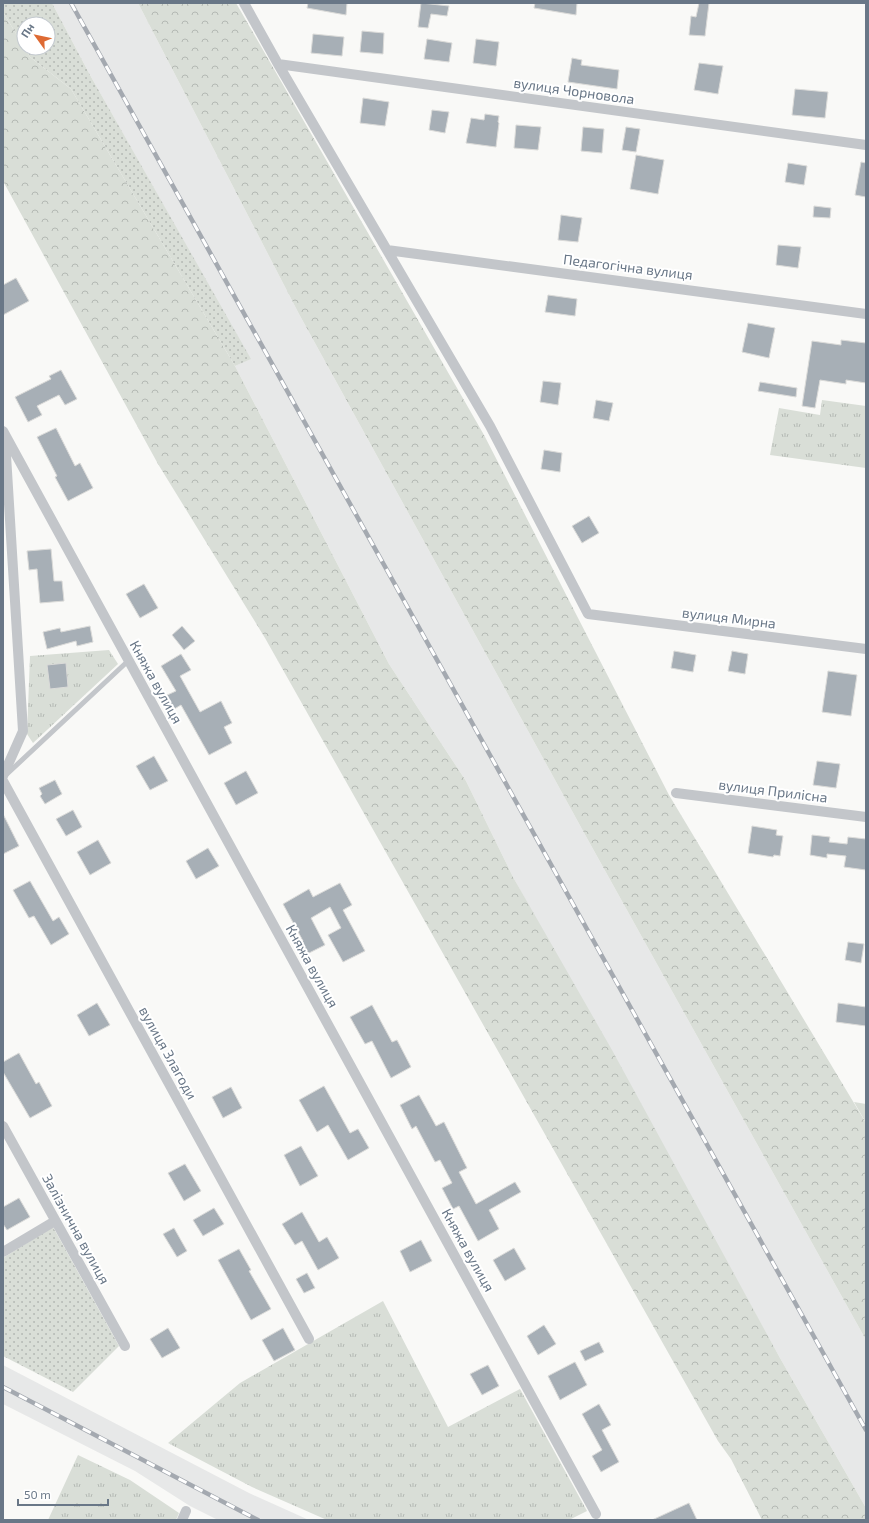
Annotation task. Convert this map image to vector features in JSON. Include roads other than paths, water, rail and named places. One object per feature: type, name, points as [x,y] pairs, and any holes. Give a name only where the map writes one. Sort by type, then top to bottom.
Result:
[{"type":"street","points":[[244,3],[387,250]]},
{"type":"street","name":"вулиця Чорновола","points":[[278,64],[866,145]]},
{"type":"street","name":"Педагогічна вулиця","points":[[387,250],[866,314]]},
{"type":"street","name":"вулиця Мирна","points":[[387,250],[490,426],[588,614],[866,650]]},
{"type":"street","points":[[3,777],[23,731],[4,433]]},
{"type":"street","name":"Княжа вулиця","points":[[4,433],[596,1514]]},
{"type":"street","name":"вулиця Злагоди","points":[[3,781],[309,1339]]},
{"type":"street","name":"вулиця Прилісна","points":[[676,793],[866,817]]},
{"type":"street","name":"Залізнична вулиця","points":[[3,1126],[125,1346]]},
{"type":"street","points":[[3,1252],[55,1220]]},
{"type":"lane","points":[[3,777],[128,661]]},
{"type":"railway","points":[[71,3],[866,1430]]},
{"type":"railway","points":[[3,1387],[258,1520]]}]
